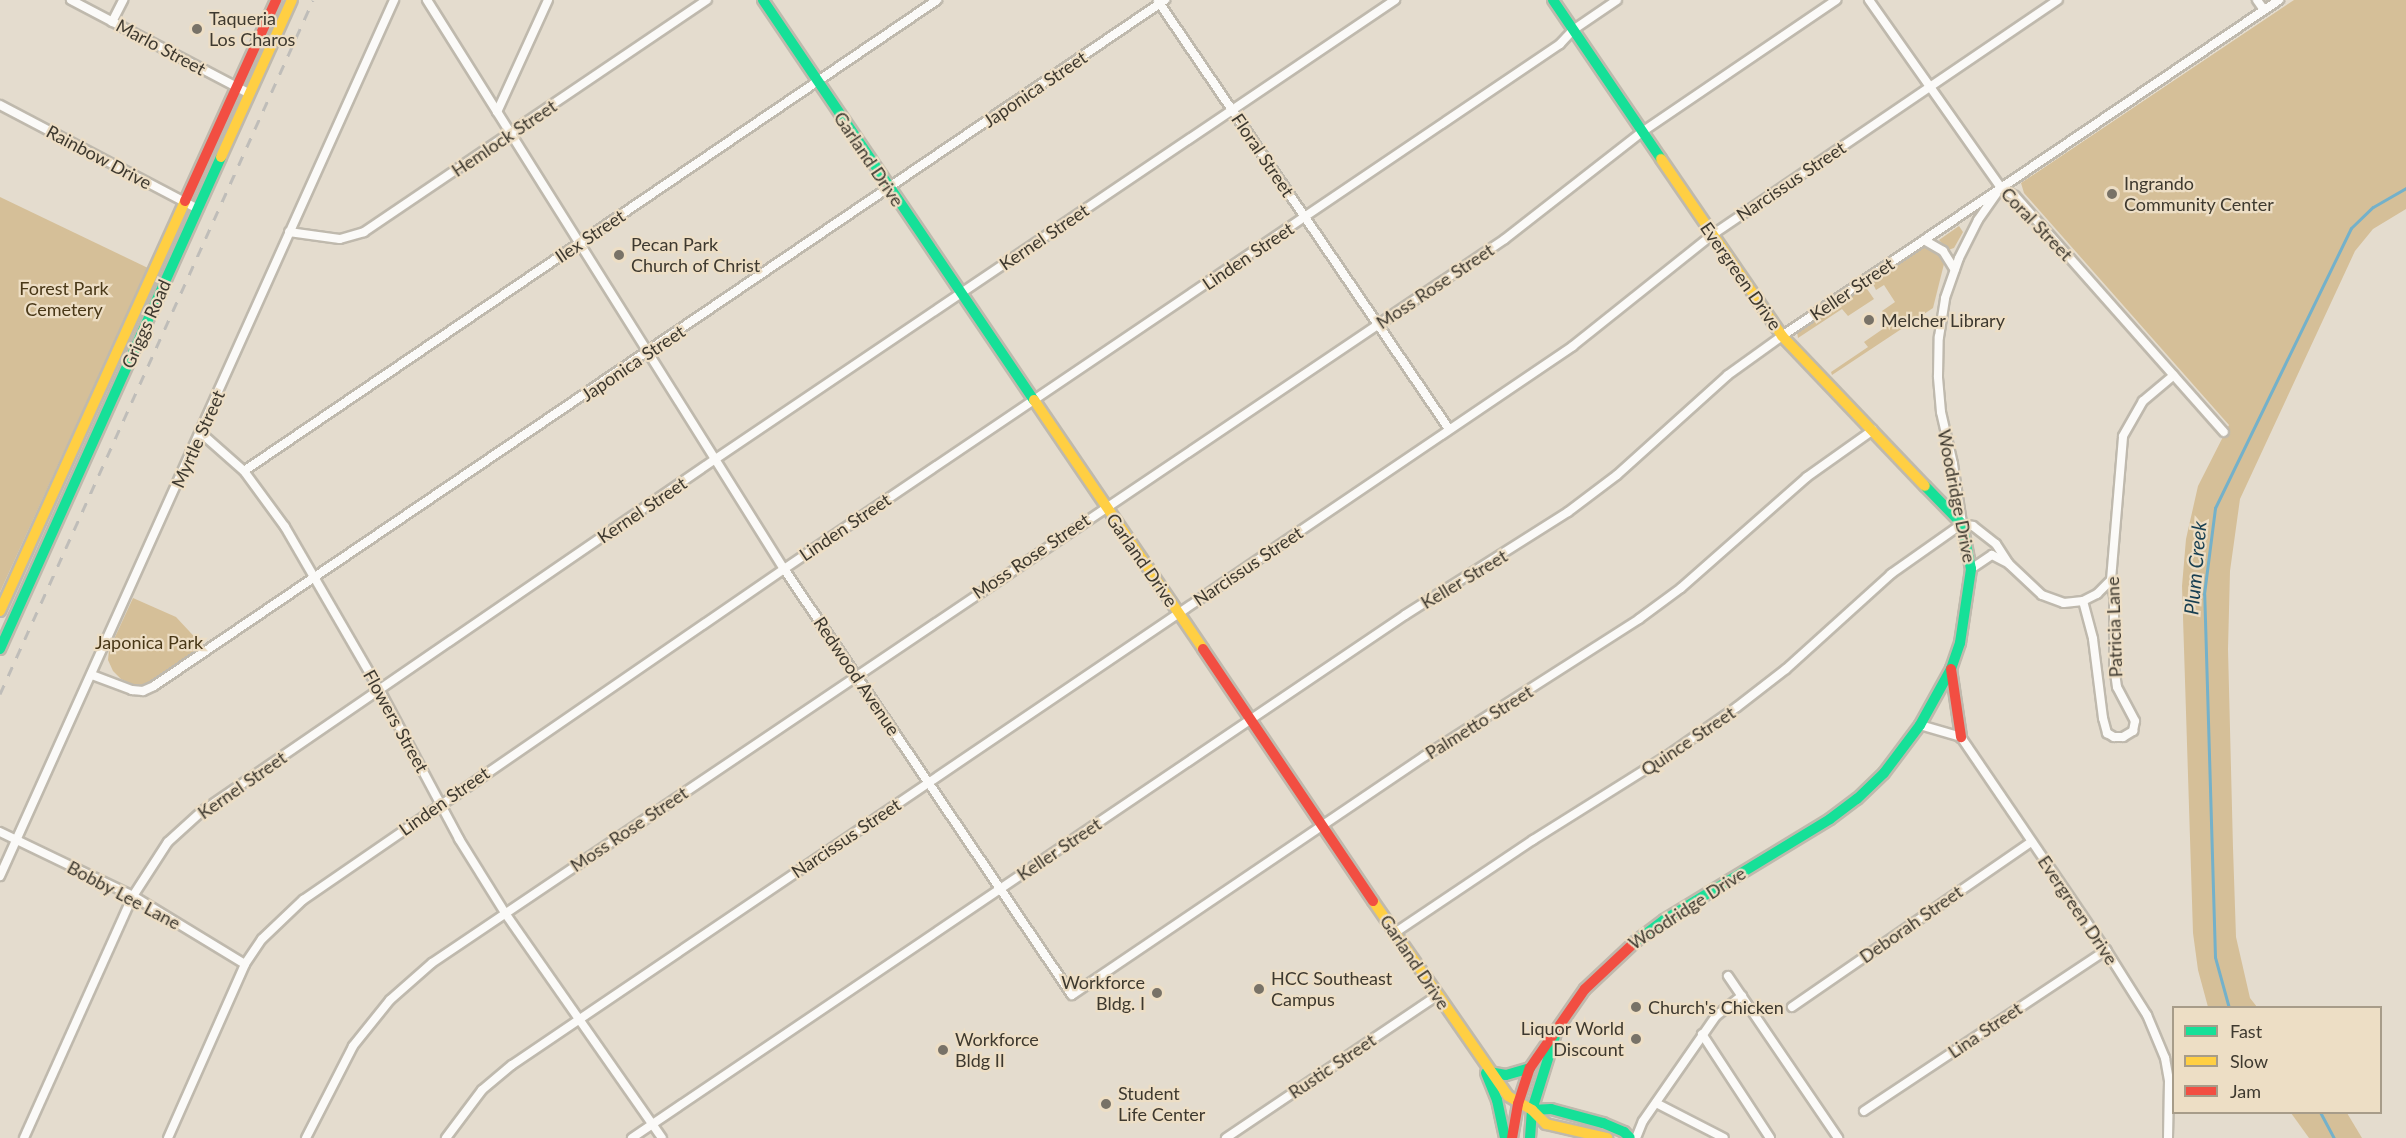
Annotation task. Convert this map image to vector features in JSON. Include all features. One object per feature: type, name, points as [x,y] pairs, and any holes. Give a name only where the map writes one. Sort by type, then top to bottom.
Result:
[{"type":"main road","name":"Griggs Road","points":[[0,611],[276,0]]},
{"type":"main road","name":"Griggs Road","points":[[0,649],[292,0]]},
{"type":"main road","name":"Garland Drive","points":[[763,0],[888,189],[962,293],[1486,1068],[1508,1096],[1518,1104],[1532,1110]]},
{"type":"main road","name":"Evergreen Drive","points":[[1553,0],[1782,336],[1962,525]]},
{"type":"main road","points":[[103,383],[117,389]]},
{"type":"main road","name":"Woodridge Drive","points":[[1512,1138],[1518,1104],[1530,1068],[1585,989],[1623,950],[1664,920],[1830,819],[1857,799],[1884,773],[1920,725],[1951,669],[1960,643],[1971,570],[1962,525]]},
{"type":"main road","points":[[1951,669],[1961,737]]},
{"type":"main road","name":"Woodridge Drive","points":[[1530,1138],[1532,1110],[1553,1049],[1557,1030]]},
{"type":"main road","points":[[1486,1068],[1506,1075],[1530,1068]]},
{"type":"main road","points":[[1486,1068],[1497,1100],[1504,1138]]},
{"type":"main road","points":[[1532,1110],[1551,1109],[1603,1123],[1624,1132],[1630,1138]]},
{"type":"main road","points":[[1532,1110],[1546,1124],[1608,1138]]},
{"type":"street","name":"Marlo Street","points":[[71,0],[250,94]]},
{"type":"street","points":[[112,22],[123,0]]},
{"type":"street","name":"Myrtle Street","points":[[0,876],[394,0]]},
{"type":"street","points":[[427,0],[580,243]]},
{"type":"street","points":[[497,112],[548,0]]},
{"type":"street","name":"Hemlock Street","points":[[289,232],[340,239],[353,237],[707,0]]},
{"type":"street","name":"Ilex Street","points":[[244,471],[937,0]]},
{"type":"street","name":"Kernel Street","points":[[24,1138],[133,896],[168,842],[201,812],[714,460],[1395,0]]},
{"type":"street","name":"Linden Street","points":[[168,1138],[245,964],[262,939],[303,900],[784,569],[1560,44],[1574,30],[1617,0]]},
{"type":"street","name":"Moss Rose Street","points":[[306,1138],[344,1063],[371,1021],[432,963],[1105,506],[1505,239],[1642,132],[1836,0]]},
{"type":"street","name":"Coral Street","points":[[1869,0],[2001,188],[2015,196],[2224,432]]},
{"type":"street","name":"Narcissus Street","points":[[446,1138],[482,1090],[512,1065],[1573,346],[1712,235],[2058,0]]},
{"type":"street","points":[[2257,0],[2264,10]]},
{"type":"street","name":"Keller Street","points":[[632,1138],[1405,615],[1568,513],[1617,475],[1728,375],[1782,336],[2279,0]]},
{"type":"street","name":"Floral Street","points":[[1161,1],[1449,429]]},
{"type":"street","name":"Japonica Street","points":[[92,675],[132,690],[143,691],[153,686],[650,352],[1161,1]]},
{"type":"street","name":"Rainbow Drive","points":[[0,105],[198,209]]},
{"type":"street","name":"Woodridge Drive","points":[[1962,525],[1953,464],[1941,412],[1938,376],[1939,337],[1943,308],[1955,270],[1978,220],[2001,188]]},
{"type":"street","points":[[1924,240],[1943,251],[1955,270]]},
{"type":"street","name":"Redwood Avenue","points":[[580,243],[784,569],[1072,995]]},
{"type":"street","name":"Patricia Lane","points":[[2083,601],[2093,639],[2107,733],[2114,737],[2123,737],[2133,731],[2135,721],[2117,687],[2114,664],[2114,596],[2111,580],[2123,436],[2143,401],[2174,375]]},
{"type":"street","name":"Palmetto Street","points":[[1072,995],[1425,756],[1639,619],[1680,588],[1807,477],[1873,430]]},
{"type":"street","name":"Flowers Street","points":[[201,433],[244,471],[285,527],[379,689],[459,839],[505,913],[662,1138]]},
{"type":"street","points":[[1962,525],[1973,526],[1996,544],[2010,564],[2042,595],[2064,603],[2083,601],[2097,594],[2111,580]]},
{"type":"street","name":"Quince Street","points":[[1395,932],[1533,840],[1658,762],[1737,707],[1786,669],[1891,574],[1962,525]]},
{"type":"street","points":[[1971,570],[1992,555],[2010,564]]},
{"type":"street","points":[[1920,725],[1961,737]]},
{"type":"street","name":"Evergreen Drive","points":[[1961,737],[2106,950],[2147,1015],[2165,1059],[2169,1081],[2168,1138]]},
{"type":"street","name":"Bobby Lee Lane","points":[[0,832],[133,896],[245,964]]},
{"type":"street","name":"Deborah Street","points":[[1792,1007],[2031,842]]},
{"type":"street","name":"Lina Street","points":[[1864,1111],[2106,950]]},
{"type":"street","points":[[1728,976],[1838,1138]]},
{"type":"street","name":"Rustic Street","points":[[1226,1138],[1438,995]]},
{"type":"street","points":[[1636,1138],[1656,1103],[1702,1034],[1716,1016],[1742,996]]},
{"type":"street","points":[[1702,1034],[1770,1138]]},
{"type":"street","points":[[1656,1103],[1724,1138]]},
{"type":"green space","points":[[2294,0],[2406,0],[2406,209],[2373,229],[2355,251],[2240,499],[2230,571],[2228,649],[2233,848],[2236,937],[2250,998],[2256,1006],[2208,1006],[2198,970],[2193,933],[2182,586],[2186,539],[2198,486],[2229,425],[2024,193],[2021,183]]},
{"type":"green space","name":"Forest Park Cemetery","points":[[0,197],[148,268],[0,592]]},
{"type":"green space","points":[[1959,226],[1963,232],[1954,248],[1948,250],[1939,240]]},
{"type":"green space","points":[[1925,247],[1941,255],[1944,264],[1933,308],[1832,375],[1831,372],[1868,347],[1864,342],[1890,324],[1882,311],[1895,302],[1884,285],[1876,290],[1872,282]]},
{"type":"green space","points":[[1865,286],[1874,299],[1848,316],[1842,309],[1798,338],[1797,332]]},
{"type":"green space","name":"Japonica Park","points":[[133,598],[176,617],[203,646],[152,681],[141,685],[131,684],[121,679],[113,671],[108,660],[109,650]]},
{"type":"green space","points":[[2292,1114],[2348,1114],[2362,1138],[2309,1138]]},
{"type":"waterway","name":"Plum Creek","points":[[2228,1006],[2215,957],[2204,594],[2215,508],[2351,228],[2373,207],[2406,188]]},
{"type":"waterway","name":"Plum Creek","points":[[2321,1114],[2334,1138]]},
{"type":"railway","points":[[0,694],[313,0]]},
{"type":"traffic: fast","points":[[763,0],[1034,400]]},
{"type":"traffic: fast","points":[[1553,0],[1661,159]]},
{"type":"traffic: fast","points":[[0,649],[221,157]]},
{"type":"traffic: fast","points":[[1635,942],[1664,920],[1830,819],[1857,799],[1884,773],[1920,725],[1951,669],[1960,643],[1971,569],[1962,524],[1925,486]]},
{"type":"traffic: fast","points":[[1530,1138],[1532,1110],[1556,1033]]},
{"type":"traffic: fast","points":[[1489,1072],[1506,1075],[1530,1068]]},
{"type":"traffic: fast","points":[[1486,1073],[1497,1100],[1505,1138]]},
{"type":"traffic: fast","points":[[1532,1110],[1551,1109],[1603,1123],[1624,1132],[1630,1138]]},
{"type":"traffic: slow","points":[[221,157],[292,0]]},
{"type":"traffic: slow","points":[[1661,159],[1782,336],[1925,486]]},
{"type":"traffic: slow","points":[[0,611],[185,201]]},
{"type":"traffic: slow","points":[[1034,400],[1203,649]]},
{"type":"traffic: slow","points":[[1373,901],[1508,1096],[1532,1110],[1546,1124],[1607,1138]]},
{"type":"traffic: jam","points":[[185,201],[276,0]]},
{"type":"traffic: jam","points":[[1203,649],[1373,901]]},
{"type":"traffic: jam","points":[[1951,669],[1961,737]]},
{"type":"traffic: jam","points":[[1512,1138],[1518,1104],[1530,1068],[1585,989],[1635,942]]},
{"type":"place","name":"Taqueria Los Charos","points":[[197,29]]},
{"type":"place","name":"Ingrando Community Center","points":[[2112,194]]},
{"type":"place","name":"Pecan Park Church of Christ","points":[[619,255]]},
{"type":"place","name":"Melcher Library","points":[[1869,320]]},
{"type":"place","name":"HCC Southeast Campus","points":[[1259,989]]},
{"type":"place","name":"Workforce Bldg. I","points":[[1157,993]]},
{"type":"place","name":"Church's Chicken","points":[[1636,1007]]},
{"type":"place","name":"Liquor World Discount","points":[[1636,1039]]},
{"type":"place","name":"Workforce Bldg II","points":[[943,1050]]},
{"type":"place","name":"Student Life Center","points":[[1106,1104]]}]
